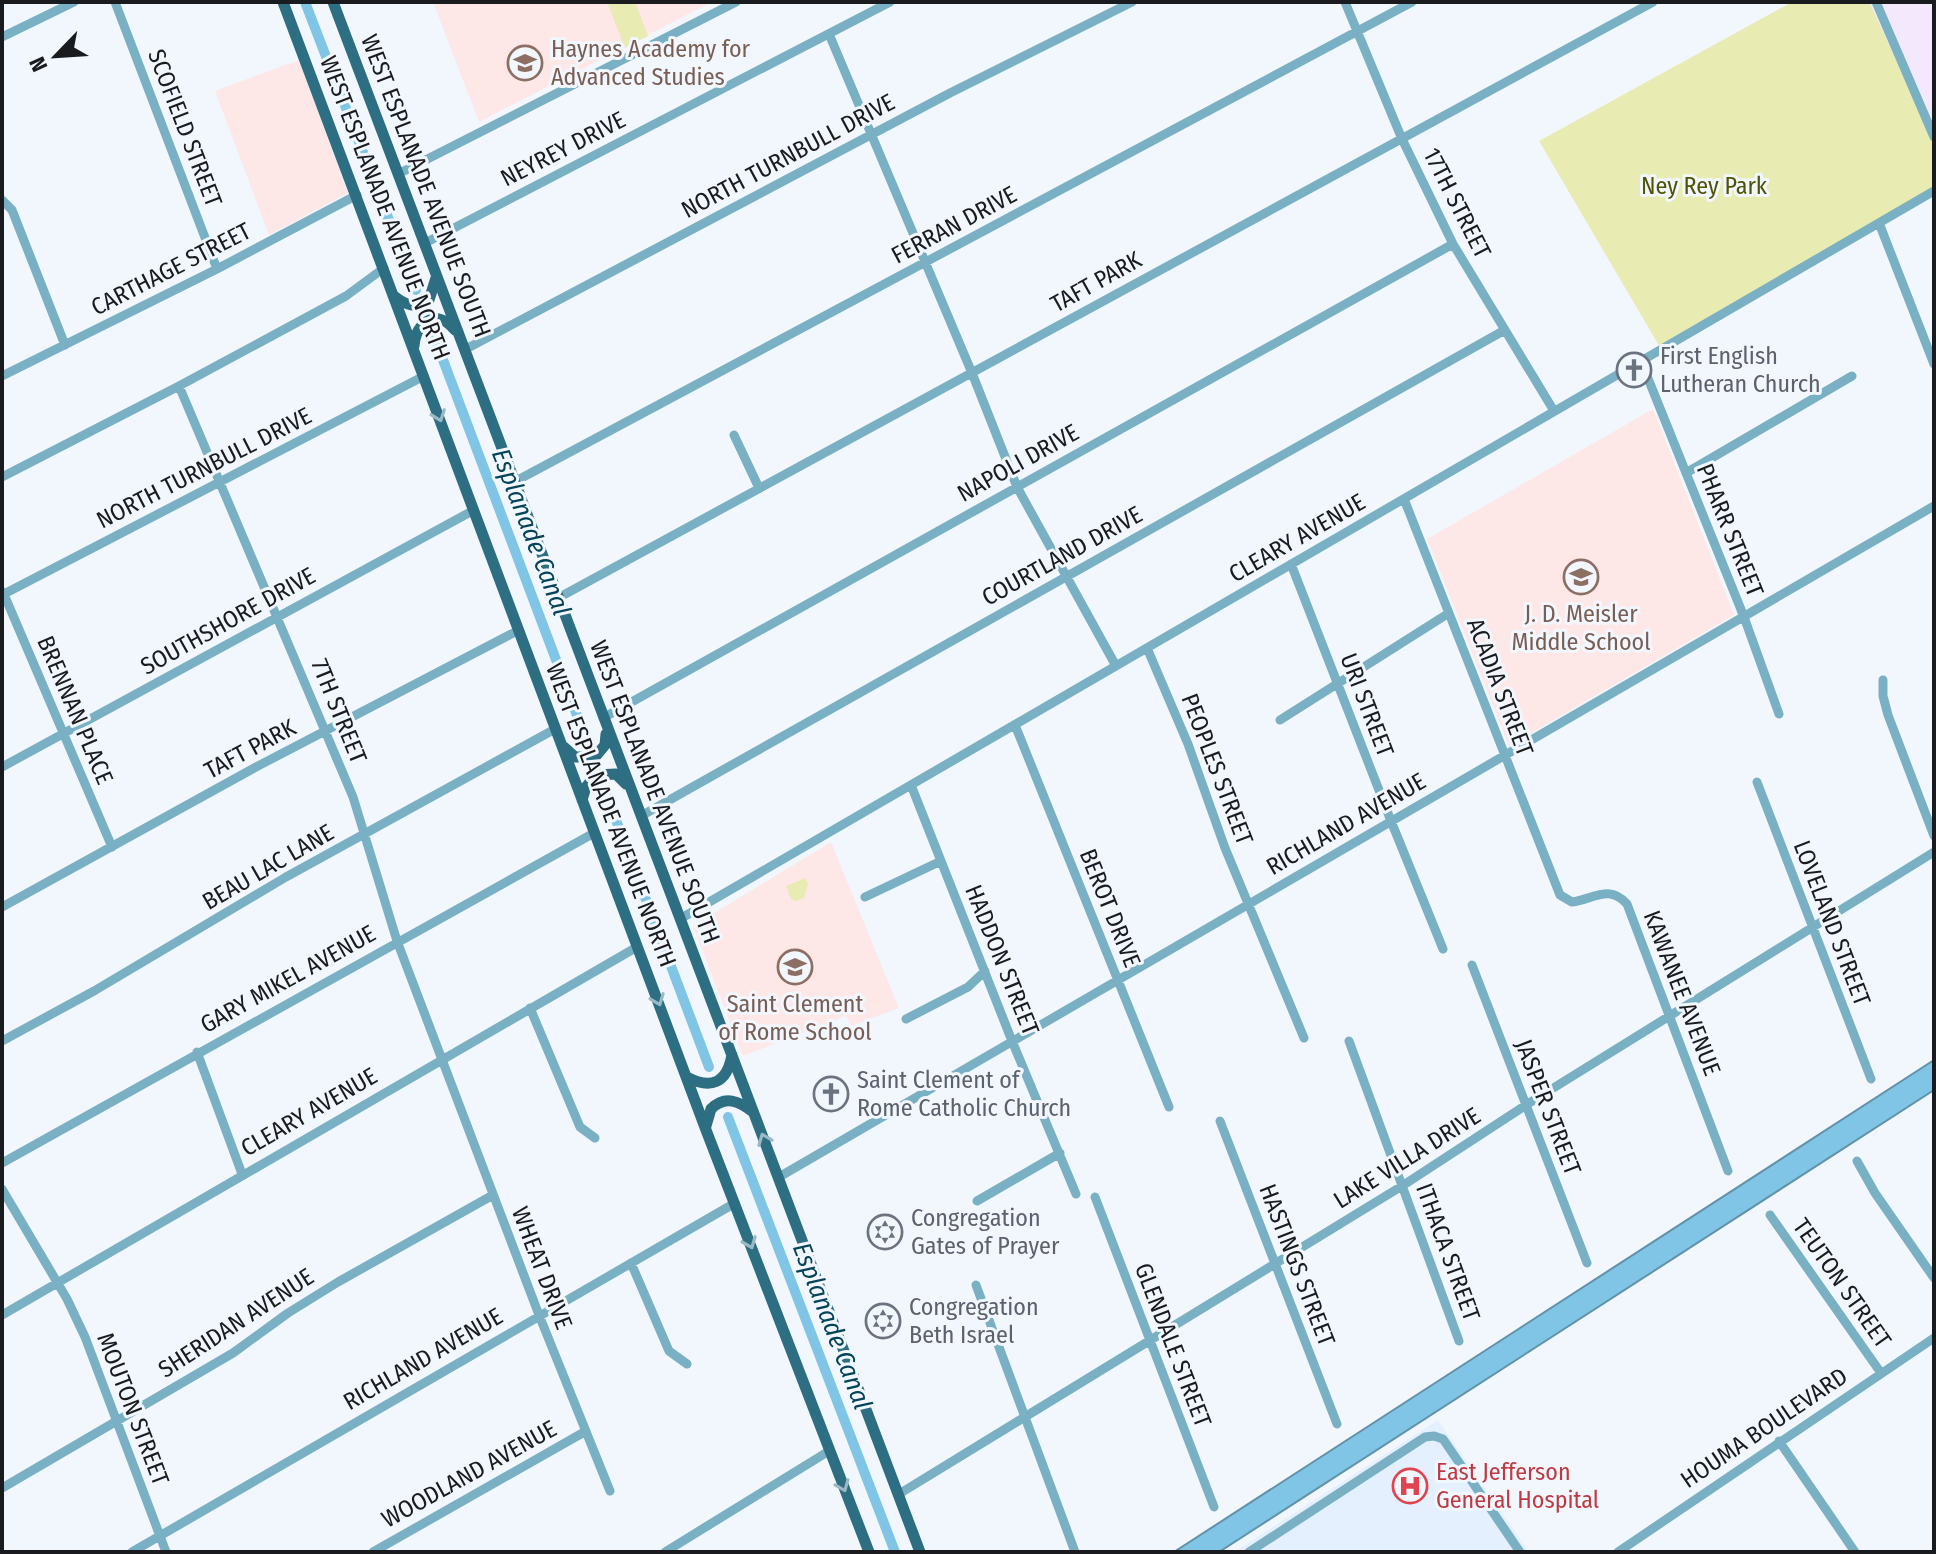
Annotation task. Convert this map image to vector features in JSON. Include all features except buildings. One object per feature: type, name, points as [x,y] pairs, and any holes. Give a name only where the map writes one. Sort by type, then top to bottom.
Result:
[{"type":"main road","name":"WEST ESPLANADE AVENUE NORTH","points":[[283,2],[706,1130],[869,1552]]},
{"type":"main road","name":"WEST ESPLANADE AVENUE SOUTH","points":[[333,2],[920,1552]]},
{"type":"main road","points":[[393,296],[405,305],[421,305],[429,300],[437,276]]},
{"type":"main road","points":[[414,348],[415,333],[424,321],[435,319],[452,325],[458,334]]},
{"type":"main road","points":[[561,744],[575,757],[595,757],[605,745],[605,723]]},
{"type":"main road","points":[[582,801],[586,787],[596,775],[616,774],[629,787]]},
{"type":"main road","points":[[687,1077],[699,1083],[715,1082],[725,1075],[732,1055]]},
{"type":"main road","points":[[706,1130],[711,1109],[726,1100],[734,1100],[754,1113]]},
{"type":"street","points":[[2,37],[74,2]]},
{"type":"street","name":"SCOFIELD STREET","points":[[115,2],[217,269]]},
{"type":"street","points":[[398,174],[736,2]]},
{"type":"street","name":"NEYREY DRIVE","points":[[425,243],[890,2]]},
{"type":"street","name":"NORTH TURNBULL DRIVE","points":[[464,350],[950,93],[1132,2]]},
{"type":"street","name":"17TH STREET","points":[[1345,2],[1402,139],[1453,244],[1554,411]]},
{"type":"street","name":"FERRAN DRIVE","points":[[514,482],[1412,2]]},
{"type":"street","name":"TAFT PARK","points":[[558,598],[1653,2]]},
{"type":"street","points":[[1876,2],[1934,137]]},
{"type":"street","points":[[829,34],[1017,487],[1116,666]]},
{"type":"street","name":"CLEARY AVENUE","points":[[680,919],[1934,191]]},
{"type":"street","name":"CARTHAGE STREET","points":[[2,376],[357,195]]},
{"type":"street","points":[[2,200],[12,210],[65,345]]},
{"type":"street","points":[[1879,223],[1934,364]]},
{"type":"street","name":"NAPOLI DRIVE","points":[[605,723],[1017,487],[1453,244]]},
{"type":"street","points":[[2,477],[346,296],[384,268]]},
{"type":"street","name":"COURTLAND DRIVE","points":[[641,816],[1503,331]]},
{"type":"street","name":"PHARR STREET","points":[[1641,361],[1744,617],[1779,714]]},
{"type":"street","name":"NORTH TURNBULL DRIVE","points":[[3,593],[424,376]]},
{"type":"street","points":[[1686,473],[1852,376]]},
{"type":"street","name":"7TH STREET","points":[[179,386],[353,797],[397,941],[442,1058]]},
{"type":"street","points":[[734,435],[759,488]]},
{"type":"street","name":"ACADIA STREET","points":[[1404,499],[1558,890]]},
{"type":"street","name":"RICHLAND AVENUE","points":[[779,1177],[1934,506]]},
{"type":"street","name":"SOUTHSHORE DRIVE","points":[[2,767],[474,510]]},
{"type":"street","name":"URI STREET","points":[[1291,564],[1443,949]]},
{"type":"street","name":"BRENNAN PLACE","points":[[3,593],[112,847]]},
{"type":"street","points":[[1280,720],[1449,613]]},
{"type":"street","name":"TAFT PARK","points":[[2,907],[519,630]]},
{"type":"street","name":"PEOPLES STREET","points":[[1147,648],[1304,1038]]},
{"type":"street","points":[[1883,680],[1888,715],[1934,836]]},
{"type":"street","name":"BEROT DRIVE","points":[[1015,725],[1169,1107]]},
{"type":"street","name":"BEAU LAC LANE","points":[[2,1041],[94,991],[286,877],[555,729]]},
{"type":"street","name":"LOVELAND STREET","points":[[1757,782],[1871,1079]]},
{"type":"street","name":"HADDON STREET","points":[[911,785],[1076,1194]]},
{"type":"street","name":"GARY MIKEL AVENUE","points":[[2,1163],[594,833]]},
{"type":"street","name":"LAKE VILLA DRIVE","points":[[899,1494],[1402,1186],[1526,1105],[1934,852]]},
{"type":"street","points":[[865,897],[941,861]]},
{"type":"street","name":"KAWANEE AVENUE","points":[[1558,890],[1560,895],[1572,902],[1601,892],[1620,896],[1627,904],[1728,1171]]},
{"type":"street","name":"CLEARY AVENUE","points":[[2,1315],[637,947]]},
{"type":"street","name":"JASPER STREET","points":[[1472,965],[1587,1263]]},
{"type":"street","points":[[906,1019],[968,987],[985,971]]},
{"type":"street","points":[[530,1008],[580,1127],[595,1138]]},
{"type":"street","name":"ITHACA STREET","points":[[1349,1041],[1459,1341]]},
{"type":"street","points":[[197,1052],[242,1174]]},
{"type":"street","name":"WHEAT DRIVE","points":[[442,1058],[539,1315],[610,1491]]},
{"type":"street","name":"HASTINGS STREET","points":[[1220,1121],[1337,1424]]},
{"type":"street","points":[[977,1201],[1060,1153]]},
{"type":"street","points":[[1857,1161],[1875,1193],[1934,1278]]},
{"type":"street","name":"MOUTON STREET","points":[[2,1189],[57,1282],[85,1337],[166,1552]]},
{"type":"street","name":"SHERIDAN AVENUE","points":[[2,1488],[233,1353],[338,1282],[493,1195]]},
{"type":"street","name":"GLENDALE STREET","points":[[1095,1197],[1214,1507]]},
{"type":"street","name":"RICHLAND AVENUE","points":[[132,1552],[735,1203]]},
{"type":"street","name":"TEUTON STREET","points":[[1770,1215],[1881,1373]]},
{"type":"street","points":[[631,1263],[669,1351],[687,1364]]},
{"type":"street","points":[[976,1285],[1075,1552]]},
{"type":"street","name":"HOUMA BOULEVARD","points":[[1618,1552],[1934,1338]]},
{"type":"street","name":"WOODLAND AVENUE","points":[[373,1552],[586,1431]]},
{"type":"street","points":[[1249,1552],[1425,1437],[1434,1436],[1443,1439],[1520,1552]]},
{"type":"street","points":[[1779,1441],[1855,1552]]},
{"type":"street","points":[[665,1552],[829,1451]]},
{"type":"shaded area","name":"Haynes Academy for Advanced Studies","points":[[433,2],[712,2],[479,122]]},
{"type":"shaded area","points":[[1869,2],[1934,2],[1934,140]]},
{"type":"shaded area","points":[[299,60],[348,193],[269,235],[215,91]]},
{"type":"shaded area","name":"J. D. Meisler Middle School","points":[[1653,409],[1734,615],[1509,746],[1427,539]]},
{"type":"shaded area","name":"Saint Clement of Rome School","points":[[831,842],[899,1008],[851,1026],[846,1016],[743,1056],[693,926]]},
{"type":"shaded area","name":"East Jefferson General Hospital","points":[[1438,1420],[1529,1552],[1234,1552]]},
{"type":"green space","points":[[607,2],[635,2],[648,36],[625,48]]},
{"type":"green space","name":"Ney Rey Park","points":[[1792,2],[1869,2],[1934,140],[1934,191],[1661,349],[1539,141]]},
{"type":"green space","points":[[805,878],[808,884],[804,898],[791,899],[786,886]]},
{"type":"water","points":[[1934,1060],[1934,1090],[1219,1552],[1174,1552]]},
{"type":"waterway","name":"Esplanade Canal","points":[[305,2],[416,290]]},
{"type":"waterway","name":"Esplanade Canal","points":[[434,336],[587,742]]},
{"type":"waterway","name":"Esplanade Canal","points":[[605,791],[709,1067]]},
{"type":"waterway","name":"Esplanade Canal","points":[[728,1117],[895,1552]]},
{"type":"place","name":"Haynes Academy for Advanced Studies","points":[[525,63]]},
{"type":"place","name":"First English Lutheran Church","points":[[1634,370]]},
{"type":"place","name":"J. D. Meisler Middle School","points":[[1581,577]]},
{"type":"place","name":"Saint Clement of Rome School","points":[[795,967]]},
{"type":"place","name":"Saint Clement of Rome Catholic Church","points":[[831,1094]]},
{"type":"place","name":"Congregation Gates of Prayer","points":[[885,1232]]},
{"type":"place","name":"Congregation Beth Israel","points":[[883,1321]]},
{"type":"place","name":"East Jefferson General Hospital","points":[[1410,1486]]}]
